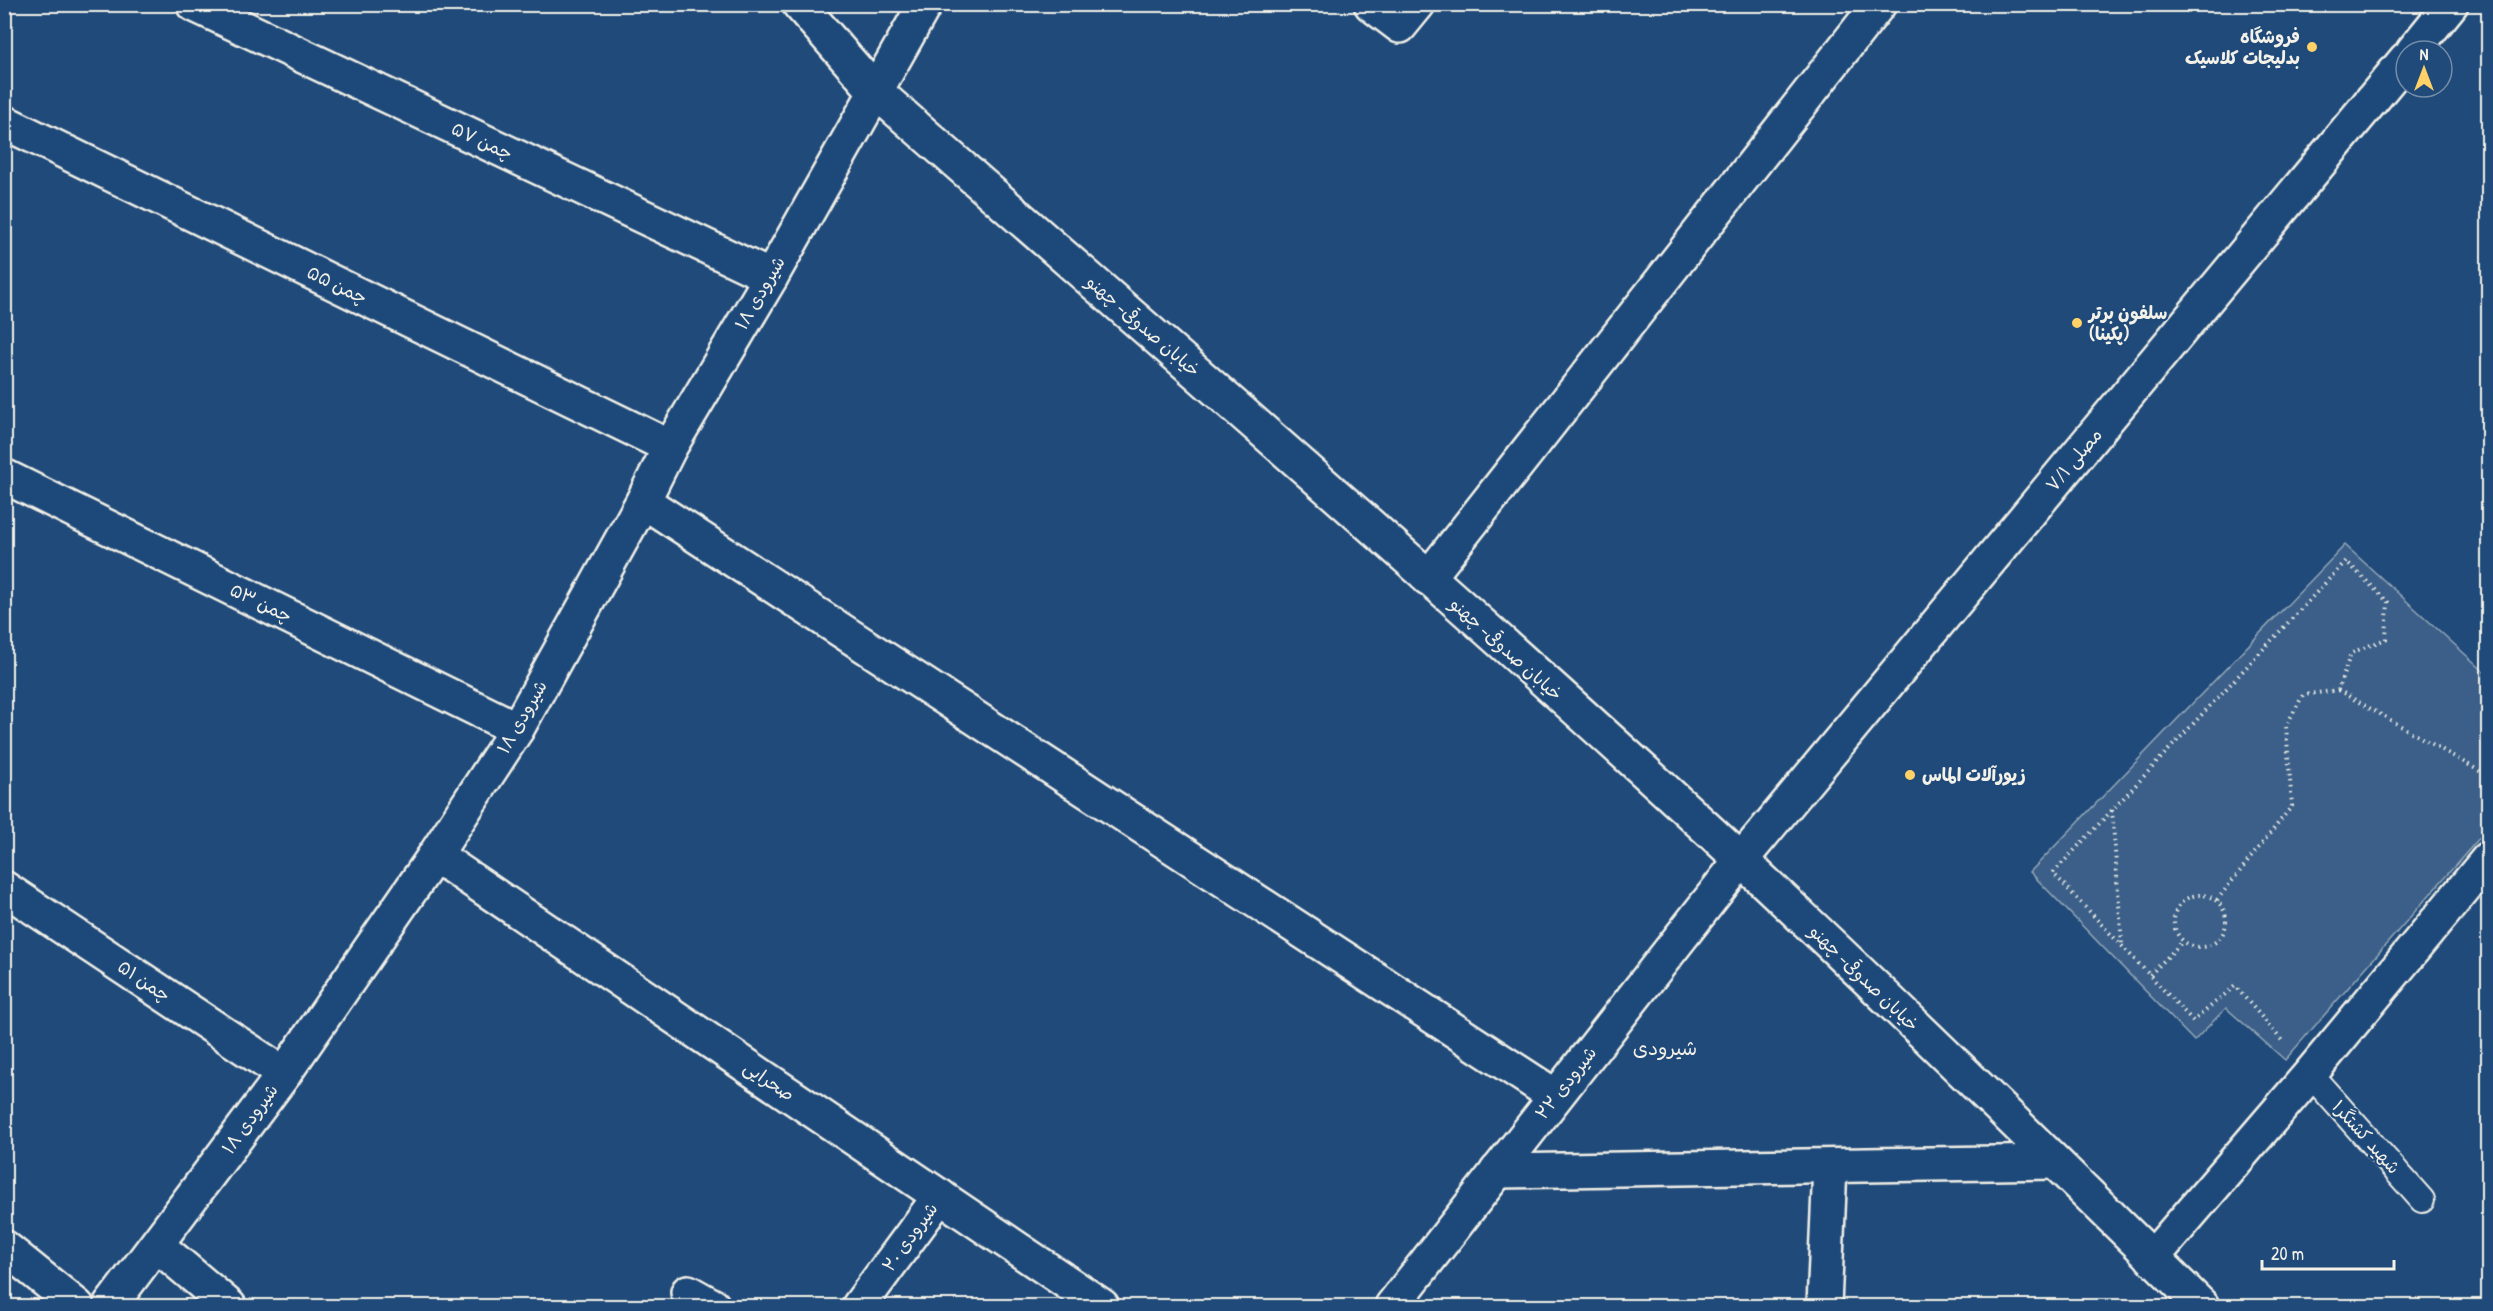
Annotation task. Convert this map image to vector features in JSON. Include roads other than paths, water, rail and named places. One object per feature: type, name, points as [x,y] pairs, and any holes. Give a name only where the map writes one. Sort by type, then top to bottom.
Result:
[{"type":"street","name":"چمن ۵۷","points":[[193,4],[771,277]]},
{"type":"street","name":"خیابان صدوقی- چهنو","points":[[799,4],[874,90],[1428,578],[1741,860],[2202,1306]]},
{"type":"street","name":"شیرودی ۱۸","points":[[110,1306],[284,1074],[435,855],[517,729],[643,501],[670,447],[771,277],[874,90],[925,4]]},
{"type":"street","points":[[1371,4],[1409,15]]},
{"type":"street","points":[[1428,578],[1879,4]]},
{"type":"street","points":[[2423,39],[2451,4]]},
{"type":"street","name":"مصلی ۷/۱","points":[[1741,860],[2394,73]]},
{"type":"street","name":"چمن ۵۵","points":[[4,122],[670,447]]},
{"type":"street","name":"چمن ۵۳","points":[[4,476],[517,729]]},
{"type":"street","points":[[643,501],[1554,1096]]},
{"type":"street","name":"صحرایی","points":[[435,855],[1102,1306]]},
{"type":"street","points":[[2152,1258],[2310,1074],[2488,859]]},
{"type":"street","name":"شیرودی ۲۲","points":[[1392,1306],[1554,1096],[1741,860]]},
{"type":"street","name":"چمن ۵۱","points":[[4,888],[284,1074]]},
{"type":"street","points":[[1497,1171],[2055,1162]]},
{"type":"street","points":[[1824,1306],[1830,1166]]},
{"type":"street","name":"شیرودی ۲۰","points":[[859,1306],[940,1196]]},
{"type":"street","points":[[157,1245],[229,1306]]},
{"type":"street","points":[[4,1247],[77,1306]]},
{"type":"lane","name":"شهید کشتگر۱","points":[[2310,1074],[2422,1200]]},
{"type":"place","name":"فروشگاه بدلیجات کلاسیک","points":[[2312,47]]},
{"type":"place","name":"سلفون برتر (پکینا)","points":[[2077,323]]},
{"type":"place","name":"زیورآلات الماس","points":[[1910,775]]},
{"type":"district","name":"شیرودی","points":[[1665,1048]]}]
